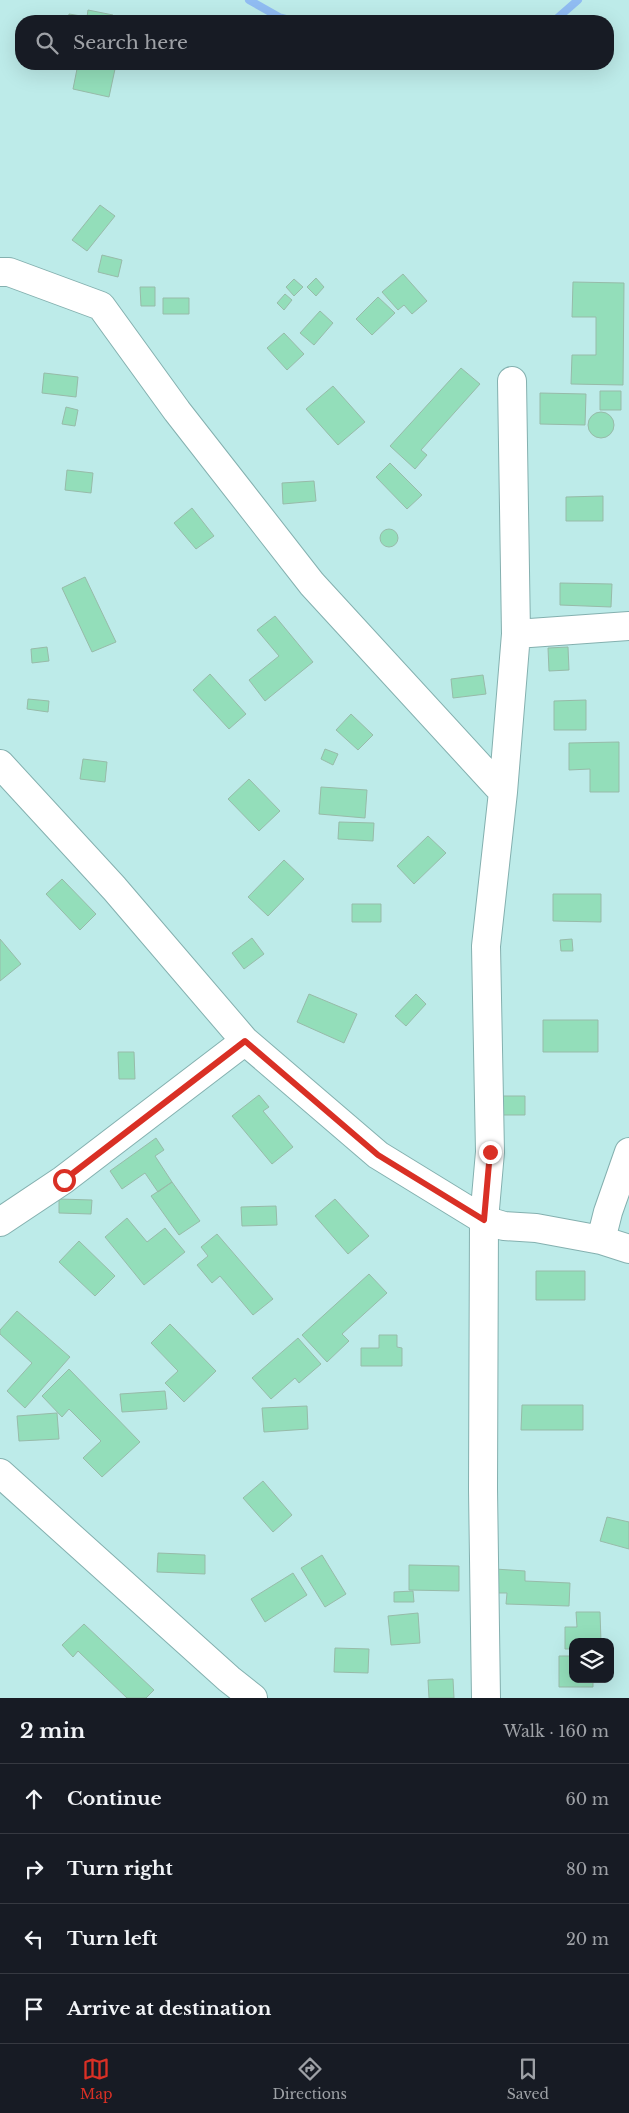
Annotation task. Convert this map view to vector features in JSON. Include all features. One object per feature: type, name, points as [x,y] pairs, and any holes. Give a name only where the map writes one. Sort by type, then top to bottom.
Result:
[{"type":"street","points":[[0,272],[9,272],[101,306],[177,410],[312,584],[502,792]]},
{"type":"street","points":[[486,1698],[483,1489],[484,1220],[490,1152],[486,946],[516,634],[512,382]]},
{"type":"street","points":[[516,634],[629,626]]},
{"type":"street","points":[[0,764],[114,888],[245,1041],[378,1155],[484,1220],[504,1226],[536,1228],[601,1240],[629,1249]]},
{"type":"street","points":[[0,1222],[64,1180],[245,1041]]},
{"type":"street","points":[[601,1240],[608,1212],[629,1152]]},
{"type":"street","points":[[0,1473],[229,1679],[253,1698]]},
{"type":"building","points":[[88,10],[113,15],[87,15]]},
{"type":"building","points":[[77,70],[115,70],[109,97],[73,89]]},
{"type":"building","points":[[100,205],[115,216],[87,251],[72,240]]},
{"type":"building","points":[[102,255],[122,260],[118,277],[98,272]]},
{"type":"building","points":[[403,274],[427,301],[412,314],[404,305],[398,310],[382,292]]},
{"type":"building","points":[[316,278],[324,287],[316,296],[307,287]]},
{"type":"building","points":[[294,279],[303,287],[294,296],[286,287]]},
{"type":"building","points":[[573,282],[624,283],[623,385],[571,384],[572,355],[596,355],[596,317],[572,317]]},
{"type":"building","points":[[140,287],[155,287],[155,306],[141,306]]},
{"type":"building","points":[[285,294],[292,300],[284,310],[277,303]]},
{"type":"building","points":[[378,297],[395,313],[372,335],[356,319]]},
{"type":"building","points":[[163,298],[189,298],[189,314],[163,314]]},
{"type":"building","points":[[320,311],[333,323],[314,345],[300,333]]},
{"type":"building","points":[[284,333],[304,354],[287,370],[267,348]]},
{"type":"building","points":[[461,368],[480,384],[421,450],[427,455],[415,469],[390,446]]},
{"type":"building","points":[[44,373],[78,377],[76,397],[42,393]]},
{"type":"building","points":[[333,386],[365,422],[338,445],[306,409]]},
{"type":"building","points":[[600,391],[621,391],[621,410],[600,410]]},
{"type":"building","points":[[540,393],[586,394],[585,425],[540,424]]},
{"type":"building","points":[[66,407],[78,410],[75,426],[62,424]]},
{"type":"building","points":[[601,412],[610,416],[614,425],[610,434],[601,438],[592,434],[588,425],[592,416]]},
{"type":"building","points":[[390,463],[422,495],[407,509],[376,477]]},
{"type":"building","points":[[67,470],[93,473],[91,493],[65,490]]},
{"type":"building","points":[[314,481],[316,501],[283,504],[282,483]]},
{"type":"building","points":[[603,496],[603,521],[566,521],[566,497]]},
{"type":"building","points":[[192,508],[214,536],[196,549],[174,523]]},
{"type":"building","points":[[389,529],[395,532],[398,538],[395,544],[389,547],[383,544],[380,538],[383,532]]},
{"type":"building","points":[[85,577],[116,642],[92,652],[62,588]]},
{"type":"building","points":[[560,583],[612,584],[611,607],[560,605]]},
{"type":"building","points":[[275,616],[313,662],[265,701],[249,680],[279,656],[257,630]]},
{"type":"building","points":[[47,647],[49,661],[32,663],[31,649]]},
{"type":"building","points":[[568,647],[569,670],[549,671],[548,648]]},
{"type":"building","points":[[210,674],[246,714],[229,729],[193,690]]},
{"type":"building","points":[[483,675],[486,694],[453,698],[451,679]]},
{"type":"building","points":[[28,699],[49,701],[48,712],[27,709]]},
{"type":"building","points":[[586,700],[586,730],[554,730],[554,701]]},
{"type":"building","points":[[351,714],[373,735],[358,750],[336,730]]},
{"type":"building","points":[[619,742],[619,792],[590,792],[590,769],[569,770],[569,743]]},
{"type":"building","points":[[325,749],[338,754],[333,765],[321,759]]},
{"type":"building","points":[[83,759],[107,762],[105,782],[80,779]]},
{"type":"building","points":[[249,779],[280,811],[259,831],[228,799]]},
{"type":"building","points":[[321,787],[367,790],[365,818],[319,814]]},
{"type":"building","points":[[339,822],[374,823],[373,841],[338,839]]},
{"type":"building","points":[[428,836],[446,853],[414,884],[397,866]]},
{"type":"building","points":[[284,860],[304,879],[268,916],[248,897]]},
{"type":"building","points":[[62,879],[96,914],[80,930],[46,894]]},
{"type":"building","points":[[553,894],[601,894],[601,922],[553,921]]},
{"type":"building","points":[[352,904],[381,904],[381,922],[352,922]]},
{"type":"building","points":[[252,938],[264,954],[244,969],[232,953]]},
{"type":"building","points":[[0,939],[21,964],[0,981]]},
{"type":"building","points":[[572,939],[573,951],[561,951],[560,940]]},
{"type":"building","points":[[309,994],[357,1014],[344,1043],[297,1022]]},
{"type":"building","points":[[416,994],[426,1004],[406,1026],[395,1016]]},
{"type":"building","points":[[543,1020],[598,1020],[598,1052],[543,1052]]},
{"type":"building","points":[[118,1052],[134,1052],[135,1079],[119,1079]]},
{"type":"building","points":[[259,1095],[269,1107],[263,1111],[293,1147],[272,1164],[232,1116]]},
{"type":"building","points":[[501,1096],[525,1096],[525,1115],[501,1115]]},
{"type":"building","points":[[156,1138],[164,1150],[155,1156],[172,1182],[158,1192],[145,1173],[122,1189],[110,1171]]},
{"type":"building","points":[[172,1182],[200,1221],[179,1235],[151,1196]]},
{"type":"building","points":[[59,1199],[92,1200],[91,1214],[59,1213]]},
{"type":"building","points":[[335,1199],[369,1236],[348,1254],[315,1216]]},
{"type":"building","points":[[276,1206],[277,1225],[242,1226],[241,1207]]},
{"type":"building","points":[[127,1218],[147,1242],[165,1228],[185,1252],[144,1285],[105,1237]]},
{"type":"building","points":[[217,1234],[273,1299],[253,1315],[220,1276],[212,1283],[197,1265],[208,1256],[201,1247]]},
{"type":"building","points":[[79,1241],[115,1276],[95,1296],[59,1262]]},
{"type":"building","points":[[536,1271],[585,1271],[585,1300],[536,1300]]},
{"type":"building","points":[[369,1274],[387,1293],[342,1334],[349,1341],[327,1362],[302,1335]]},
{"type":"building","points":[[17,1311],[70,1357],[25,1408],[7,1391],[32,1363],[0,1334],[0,1330]]},
{"type":"building","points":[[170,1324],[216,1371],[184,1402],[165,1383],[178,1371],[151,1343]]},
{"type":"building","points":[[379,1335],[397,1335],[397,1347],[402,1348],[402,1366],[361,1366],[361,1348],[379,1348]]},
{"type":"building","points":[[298,1338],[321,1364],[299,1383],[295,1378],[271,1399],[252,1378]]},
{"type":"building","points":[[69,1369],[140,1442],[102,1477],[83,1458],[101,1441],[69,1409],[62,1417],[42,1396]]},
{"type":"building","points":[[165,1391],[167,1409],[122,1412],[120,1394]]},
{"type":"building","points":[[522,1405],[583,1405],[583,1430],[521,1430]]},
{"type":"building","points":[[307,1406],[308,1429],[264,1432],[262,1408]]},
{"type":"building","points":[[57,1413],[59,1439],[19,1441],[17,1416]]},
{"type":"building","points":[[263,1481],[292,1515],[273,1532],[243,1498]]},
{"type":"building","points":[[607,1517],[629,1522],[629,1549],[600,1541]]},
{"type":"building","points":[[158,1553],[205,1555],[205,1574],[157,1572]]},
{"type":"building","points":[[322,1555],[346,1594],[325,1607],[301,1568]]},
{"type":"building","points":[[409,1565],[459,1566],[459,1591],[409,1590]]},
{"type":"building","points":[[495,1569],[525,1571],[525,1581],[570,1583],[569,1606],[506,1604],[507,1593],[494,1593]]},
{"type":"building","points":[[293,1573],[307,1595],[265,1622],[251,1599]]},
{"type":"building","points":[[413,1591],[414,1602],[394,1602],[394,1592]]},
{"type":"building","points":[[576,1612],[600,1612],[601,1638],[569,1638],[569,1649],[565,1649],[565,1627],[577,1627]]},
{"type":"building","points":[[418,1613],[420,1643],[391,1645],[388,1616]]},
{"type":"building","points":[[84,1624],[154,1690],[146,1698],[127,1698],[78,1651],[73,1657],[62,1645]]},
{"type":"building","points":[[335,1648],[369,1649],[368,1673],[334,1672]]},
{"type":"building","points":[[559,1656],[569,1656],[569,1683],[593,1683],[593,1687],[559,1687]]},
{"type":"building","points":[[453,1679],[454,1698],[429,1698],[428,1680]]},
{"type":"waterway","points":[[249,0],[275,15]]},
{"type":"waterway","points":[[561,15],[578,0]]},
{"type":"route","points":[[64,1180],[245,1041],[378,1155],[484,1220],[490,1152]]}]
